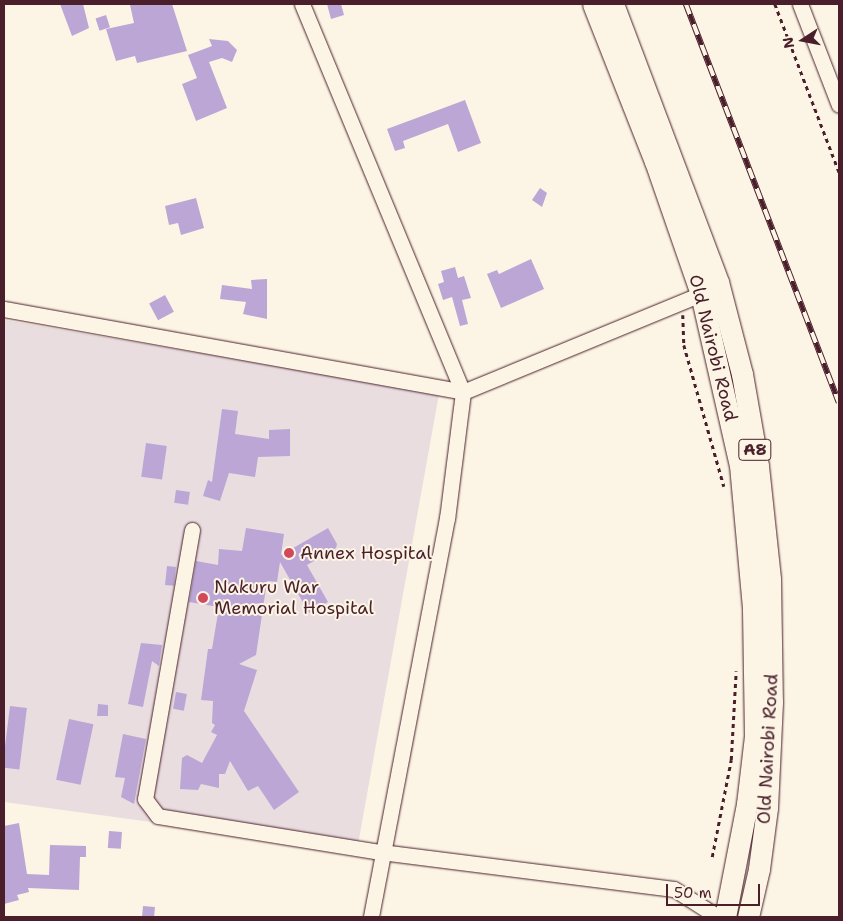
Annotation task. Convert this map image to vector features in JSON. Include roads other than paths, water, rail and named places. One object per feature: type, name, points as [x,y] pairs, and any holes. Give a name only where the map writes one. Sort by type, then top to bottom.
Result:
[{"type":"highway","name":"Old Nairobi Road","points":[[593,4],[655,161],[740,465],[754,648],[755,727],[751,777],[725,917]]},
{"type":"highway","name":"Old Nairobi Road","points":[[613,4],[718,282],[742,374],[758,466],[770,579],[772,702],[767,808],[759,869],[748,917]]},
{"type":"street","points":[[302,4],[463,392],[448,518],[381,852],[371,917]]},
{"type":"street","points":[[800,4],[839,105]]},
{"type":"street","points":[[4,309],[463,392],[693,300]]},
{"type":"street","points":[[192,530],[145,799],[158,816],[381,852],[674,889],[718,917]]},
{"type":"railway","points":[[686,4],[839,403]]},
{"type":"place","name":"Annex Hospital","points":[[289,553]]},
{"type":"place","name":"Nakuru War Memorial Hospital","points":[[203,598]]}]
